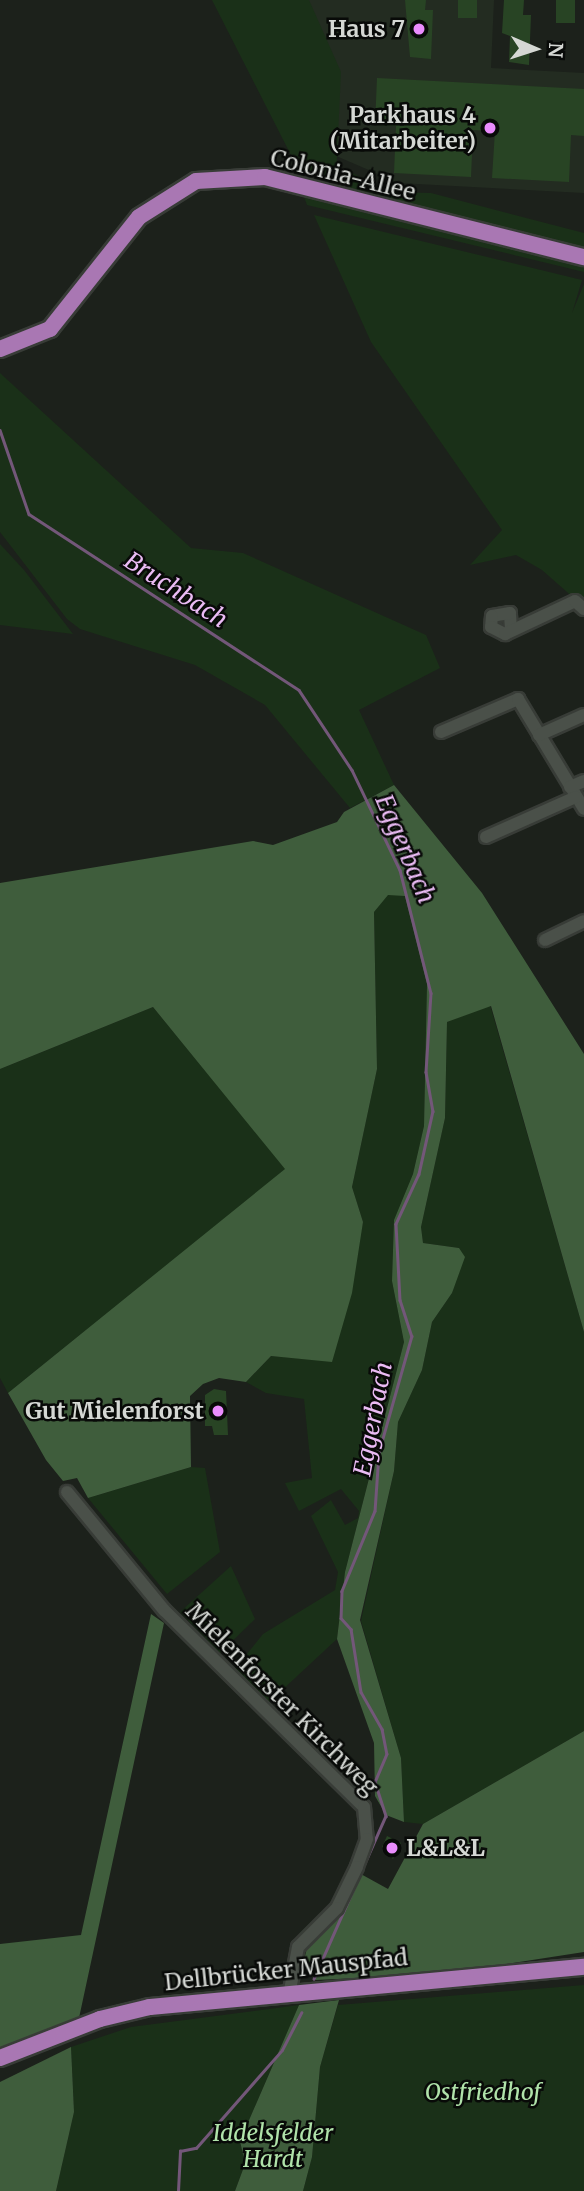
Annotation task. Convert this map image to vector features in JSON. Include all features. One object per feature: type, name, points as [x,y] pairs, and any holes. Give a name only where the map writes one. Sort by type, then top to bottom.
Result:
[{"type":"main road","name":"Colonia-Allee","points":[[0,349],[29,340],[65,315],[139,217],[196,181],[230,176],[265,177],[584,257]]},
{"type":"main road","name":"Dellbrücker Mauspfad","points":[[0,2058],[118,2013],[290,1990],[584,1966]]},
{"type":"street","points":[[512,629],[575,601],[584,609]]},
{"type":"street","points":[[441,732],[517,699],[584,809]]},
{"type":"street","points":[[539,735],[584,715]]},
{"type":"street","points":[[486,837],[573,792],[584,781]]},
{"type":"street","points":[[545,940],[584,921]]},
{"type":"street","name":"Mielenforster Kirchweg","points":[[67,1492],[164,1610],[364,1807],[367,1839],[357,1867],[337,1908],[298,1947],[290,1990]]},
{"type":"shaded area","points":[[309,0],[494,0],[491,68],[584,73],[584,193],[399,183],[313,146]]},
{"type":"green space","points":[[212,0],[309,0],[341,72],[336,178],[309,173],[295,163]]},
{"type":"green space","points":[[349,171],[387,192],[431,193],[584,233],[584,253],[354,194],[347,186]]},
{"type":"green space","points":[[303,194],[584,264],[584,272],[307,205]]},
{"type":"green space","points":[[314,215],[582,280],[572,313],[584,284],[584,607],[542,570],[516,555],[470,565],[502,530],[371,342]]},
{"type":"green space","points":[[0,373],[191,548],[243,553],[426,635],[440,668],[359,710],[394,785],[350,808],[265,705],[195,665],[80,629],[67,619],[0,532]]},
{"type":"green space","points":[[0,544],[24,570],[73,634],[0,625]]},
{"type":"green space","points":[[394,785],[482,893],[584,1054],[584,1332],[491,1006],[447,1022],[445,1118],[421,1227],[423,1243],[459,1248],[465,1257],[452,1293],[432,1322],[422,1370],[398,1422],[394,1471],[360,1620],[401,1758],[404,1822],[386,1815],[375,1796],[374,1743],[337,1639],[345,1572],[404,1342],[392,1281],[394,1220],[413,1174],[424,1126],[427,984],[405,896],[388,895],[374,912],[377,1069],[352,1187],[363,1222],[352,1293],[332,1362],[271,1356],[246,1382],[219,1378],[203,1384],[190,1396],[191,1467],[88,1498],[77,1478],[63,1481],[46,1460],[8,1393],[285,1169],[153,1007],[0,1069],[0,883],[253,841],[273,845],[337,822],[344,812]]},
{"type":"green space","points":[[387,895],[405,895],[427,984],[424,1126],[413,1174],[394,1220],[392,1281],[404,1342],[345,1572],[337,1639],[266,1705],[234,1670],[263,1634],[335,1590],[338,1572],[311,1516],[331,1500],[345,1525],[358,1518],[359,1511],[341,1489],[299,1511],[285,1483],[312,1478],[304,1399],[266,1393],[246,1382],[271,1356],[332,1361],[363,1222],[352,1187],[377,1069],[374,912]]},
{"type":"green space","points":[[490,1005],[584,1332],[584,1731],[423,1824],[404,1822],[401,1758],[361,1621],[394,1471],[398,1422],[422,1370],[432,1322],[452,1293],[459,1248],[423,1243],[421,1227],[445,1118],[447,1022]]},
{"type":"green space","points":[[153,1007],[286,1169],[8,1393],[0,1378],[0,1069]]},
{"type":"green space","points":[[191,1467],[205,1468],[220,1552],[167,1594],[88,1498]]},
{"type":"green space","points":[[231,1566],[255,1619],[220,1653],[180,1612]]},
{"type":"green space","points":[[151,1614],[164,1623],[79,2018],[0,2048],[0,1944],[81,1935]]},
{"type":"green space","points":[[584,1731],[584,1952],[442,1974],[316,1980],[302,1968],[308,1944],[329,1925],[359,1873],[388,1889],[423,1824]]},
{"type":"green space","name":"Ostfriedhof","points":[[584,1985],[584,2191],[303,2191],[312,2157],[320,2067],[338,2005]]},
{"type":"green space","name":"Iddelsfelder Hardt","points":[[339,2000],[320,2067],[312,2157],[303,2191],[235,2191],[245,2164],[240,2141],[299,2005]]},
{"type":"green space","points":[[299,2005],[240,2141],[245,2164],[235,2191],[56,2191],[74,2112],[71,2047],[131,2027]]},
{"type":"green space","points":[[71,2047],[74,2112],[56,2191],[0,2191],[0,2082]]},
{"type":"building","name":"Haus 7","points":[[405,0],[426,0],[425,10],[433,10],[431,59],[410,57]]},
{"type":"building","name":"Haus 7","points":[[458,0],[477,0],[477,18],[458,18]]},
{"type":"building","points":[[504,0],[524,0],[523,15],[531,15],[529,65],[509,62],[510,36],[502,33]]},
{"type":"building","points":[[556,0],[575,0],[575,23],[556,23]]},
{"type":"building","name":"Parkhaus 4 (Mitarbeiter)","points":[[377,78],[584,89],[584,136],[571,135],[569,182],[492,178],[495,131],[473,130],[471,177],[394,173],[396,126],[375,125]]},
{"type":"building","name":"Gut Mielenforst","points":[[214,1389],[226,1391],[228,1435],[214,1435],[212,1426],[205,1426],[205,1395]]},
{"type":"building","name":"L&L&L","points":[[387,1836],[401,1843],[393,1859],[382,1847]]},
{"type":"waterway","name":"Eggerbach","points":[[0,430],[29,514],[299,690],[352,770],[400,870],[431,993],[426,1072],[433,1111],[419,1174],[396,1224],[400,1300],[412,1336],[379,1453],[375,1511],[342,1591],[341,1618],[351,1629],[361,1692],[382,1729],[387,1754],[375,1782],[386,1816],[314,1979]]},
{"type":"waterway","name":"Eggerbach","points":[[178,2191],[180,2151],[196,2148],[282,2050],[301,2013]]},
{"type":"place","name":"Haus 7","points":[[419,29]]},
{"type":"place","name":"Parkhaus 4 (Mitarbeiter)","points":[[490,128]]},
{"type":"place","name":"Gut Mielenforst","points":[[218,1411]]},
{"type":"place","name":"L&L&L","points":[[392,1848]]},
{"type":"water label","name":"Bruchbach","points":[[176,590]]}]
